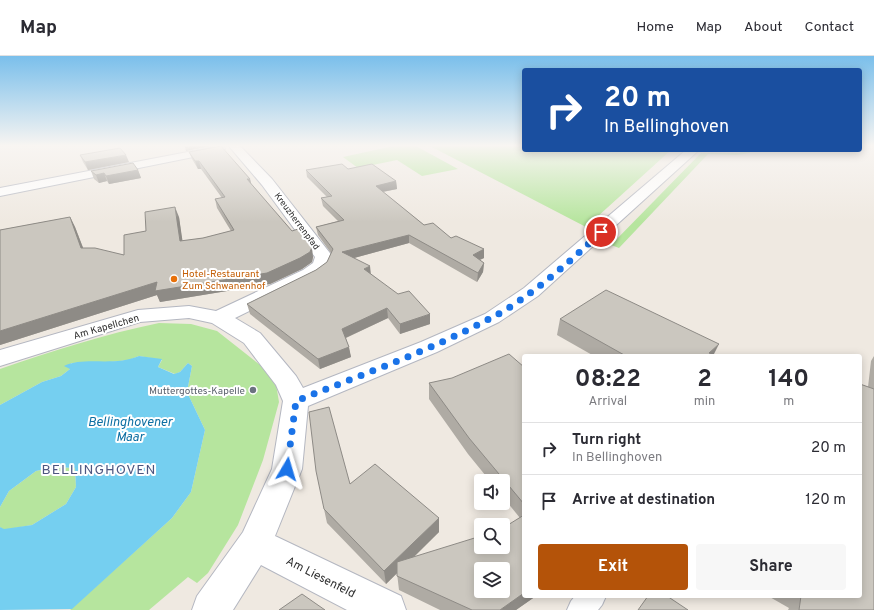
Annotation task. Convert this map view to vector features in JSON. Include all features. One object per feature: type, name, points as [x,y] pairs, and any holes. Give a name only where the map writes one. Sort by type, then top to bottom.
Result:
[{"type":"street","name":"Kreuzherrenpfad","points":[[0,192],[105,171]]},
{"type":"street","name":"Kreuzherrenpfad","points":[[219,318],[310,274],[321,266],[324,257],[267,182],[257,171]]},
{"type":"street","points":[[211,610],[256,544],[287,469],[296,401],[429,347],[492,318],[531,292],[669,171]]},
{"type":"street","name":"Am Kapellchen","points":[[0,358],[138,316],[189,312],[219,318],[252,338],[287,382],[296,401]]},
{"type":"street","name":"Am Liesenfeld","points":[[256,544],[387,610]]},
{"type":"lane","points":[[580,610],[591,598]]},
{"type":"green space","points":[[414,171],[448,171],[422,176]]},
{"type":"green space","points":[[478,171],[648,171],[586,227]]},
{"type":"green space","points":[[684,171],[692,171],[619,248],[611,245]]},
{"type":"green space","points":[[159,323],[191,324],[217,331],[260,365],[276,384],[279,402],[263,460],[238,525],[208,573],[197,583],[188,577],[149,610],[70,610],[172,518],[191,492],[205,430],[187,392],[192,366],[188,363],[180,372],[175,374],[158,367],[162,360],[139,356],[129,360],[110,362],[71,363],[70,369],[61,376],[42,382],[0,405],[0,369],[79,343]]},
{"type":"green space","points":[[54,467],[75,468],[76,487],[66,504],[32,525],[4,530],[0,527],[0,507],[9,491],[36,471]]},
{"type":"water","name":"Bellinghovener Maar","points":[[139,356],[162,359],[158,367],[174,374],[180,372],[188,363],[192,366],[187,392],[205,430],[191,492],[172,518],[72,609],[0,610],[0,527],[4,529],[32,525],[66,504],[76,487],[75,468],[54,467],[36,471],[9,491],[0,507],[0,405],[42,382],[61,376],[70,369],[64,366],[72,363],[120,361]]},
{"type":"building","points":[[91,171],[133,171],[106,176],[104,173],[96,175]]},
{"type":"building","points":[[206,171],[243,171],[250,179],[247,179],[292,231],[298,229],[312,247],[310,252],[267,273],[155,291],[157,282],[0,331],[0,230],[70,217],[81,248],[95,248],[124,255],[124,235],[146,231],[145,212],[175,207],[180,241],[203,238],[234,230],[215,199],[225,197]]},
{"type":"building","points":[[307,171],[382,171],[396,181],[376,186],[424,225],[433,223],[451,238],[456,236],[484,249],[473,255],[484,263],[478,273],[409,235],[342,252],[370,266],[364,269],[398,294],[409,291],[430,314],[400,324],[387,308],[342,329],[349,347],[318,359],[247,304],[316,270],[327,262],[333,249],[316,227],[344,220],[321,198],[332,196]]},
{"type":"building","points":[[606,290],[719,344],[709,353],[711,354],[622,354],[560,319]]},
{"type":"building","points":[[509,354],[522,365],[522,502],[510,487],[510,474],[499,474],[469,438],[429,383],[452,378]]},
{"type":"building","points":[[862,385],[874,389],[874,610],[799,610],[801,598],[862,598]]},
{"type":"building","points":[[329,407],[350,484],[375,464],[439,518],[384,571],[324,509],[316,471],[309,412]]},
{"type":"building","points":[[522,516],[522,594],[500,610],[472,610],[397,576],[397,562],[474,538],[474,554],[510,554],[510,524]]},
{"type":"building","points":[[302,594],[325,610],[279,610]]},
{"type":"building","points":[[647,598],[670,598],[688,610],[638,610]]},
{"type":"place","name":"Hotel-Restaurant Zum Schwanenhof","points":[[174,279]]},
{"type":"place","name":"Muttergottes-Kapelle","points":[[253,390]]},
{"type":"district","name":"BELLINGHOVEN","points":[[99,469]]},
{"type":"route","points":[[287,469],[296,401],[429,347],[492,318],[531,292],[601,232]]}]
